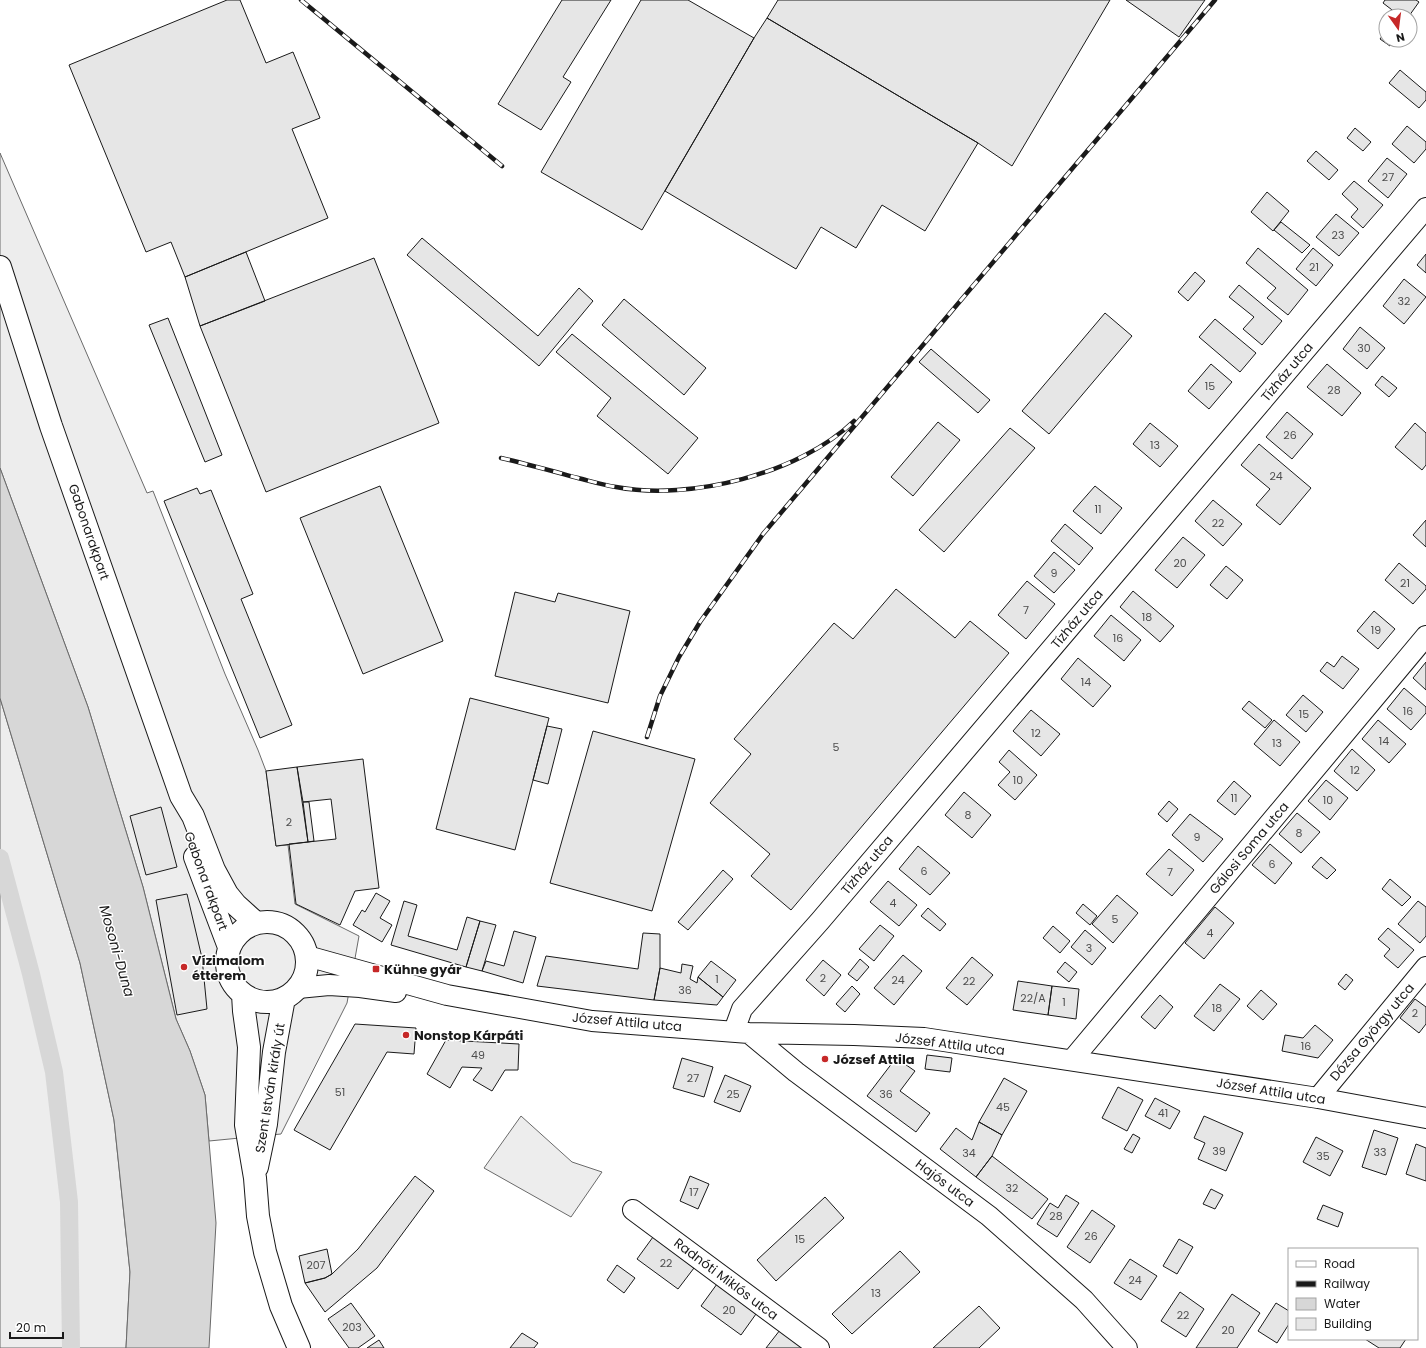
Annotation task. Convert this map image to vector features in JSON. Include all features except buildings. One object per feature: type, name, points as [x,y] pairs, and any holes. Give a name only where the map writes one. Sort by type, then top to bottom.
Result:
[{"type":"main road","name":"Gabonarakpart","points":[[0,267],[51,426],[182,796]]},
{"type":"main road","name":"Gabona rakpart","points":[[182,796],[193,816],[214,870],[227,894],[236,905],[256,923]]},
{"type":"main road","name":"Gabona rakpart","points":[[182,796],[184,818],[203,882],[223,928],[229,947]]},
{"type":"main road","points":[[274,922],[286,926],[300,938],[307,956],[306,973],[291,993],[276,1001],[268,1002],[250,999],[234,985],[228,973],[226,960],[229,947],[237,934],[256,923],[274,922]]},
{"type":"main road","name":"Szent István király út","points":[[255,1178],[266,1124],[274,1052],[291,993]]},
{"type":"main road","name":"Szent István király út","points":[[243,994],[249,1047],[246,1125],[255,1178],[258,1216],[281,1306],[300,1348]]},
{"type":"street","name":"Tízház utca","points":[[742,1032],[742,1009],[825,915],[1426,208]]},
{"type":"street","name":"Gálosi Soma utca","points":[[1072,1060],[1426,636]]},
{"type":"street","name":"József Attila utca","points":[[307,956],[448,996],[592,1021],[742,1032],[924,1038],[1318,1098],[1426,1118]]},
{"type":"street","name":"Dózsa György utca","points":[[1318,1098],[1426,967]]},
{"type":"street","name":"József Attila utca","points":[[291,993],[329,985],[360,987],[400,993],[448,996]]},
{"type":"street","name":"Hajós utca","points":[[742,1032],[989,1216],[1084,1300],[1127,1348]]},
{"type":"street","name":"Radnóti Miklós utca","points":[[633,1210],[819,1348]]},
{"type":"shaded area","points":[[0,153],[147,493],[153,491],[225,674],[258,750],[266,771],[276,846],[288,845],[295,904],[359,936],[347,1003],[281,1134],[209,1141],[205,1095],[190,1051],[176,1019],[143,887],[88,707],[0,468]]},
{"type":"shaded area","points":[[0,698],[80,963],[114,1120],[130,1272],[126,1348],[0,1348]]},
{"type":"shaded area","points":[[521,1116],[572,1162],[602,1172],[571,1217],[484,1168]]},
{"type":"water","name":"Mosoni-Duna","points":[[0,468],[88,707],[143,887],[176,1019],[190,1051],[205,1095],[216,1223],[209,1348],[126,1348],[130,1272],[114,1120],[80,963],[0,698]]},
{"type":"waterway","points":[[0,858],[31,974],[54,1072],[69,1202],[71,1348]]},
{"type":"railway","points":[[301,0],[502,166]]},
{"type":"railway","points":[[647,737],[660,696],[679,657],[700,622],[763,534],[1215,0]]},
{"type":"railway","points":[[501,458],[611,486],[645,490],[677,490],[709,486],[742,479],[774,469],[804,456],[831,440],[854,421]]},
{"type":"place","name":"Vízimalom étterem","points":[[184,967]]},
{"type":"place","name":"Kühne gyár","points":[[376,969]]},
{"type":"place","name":"Nonstop Kárpáti","points":[[406,1035]]},
{"type":"place","name":"József Attila","points":[[825,1059]]}]
